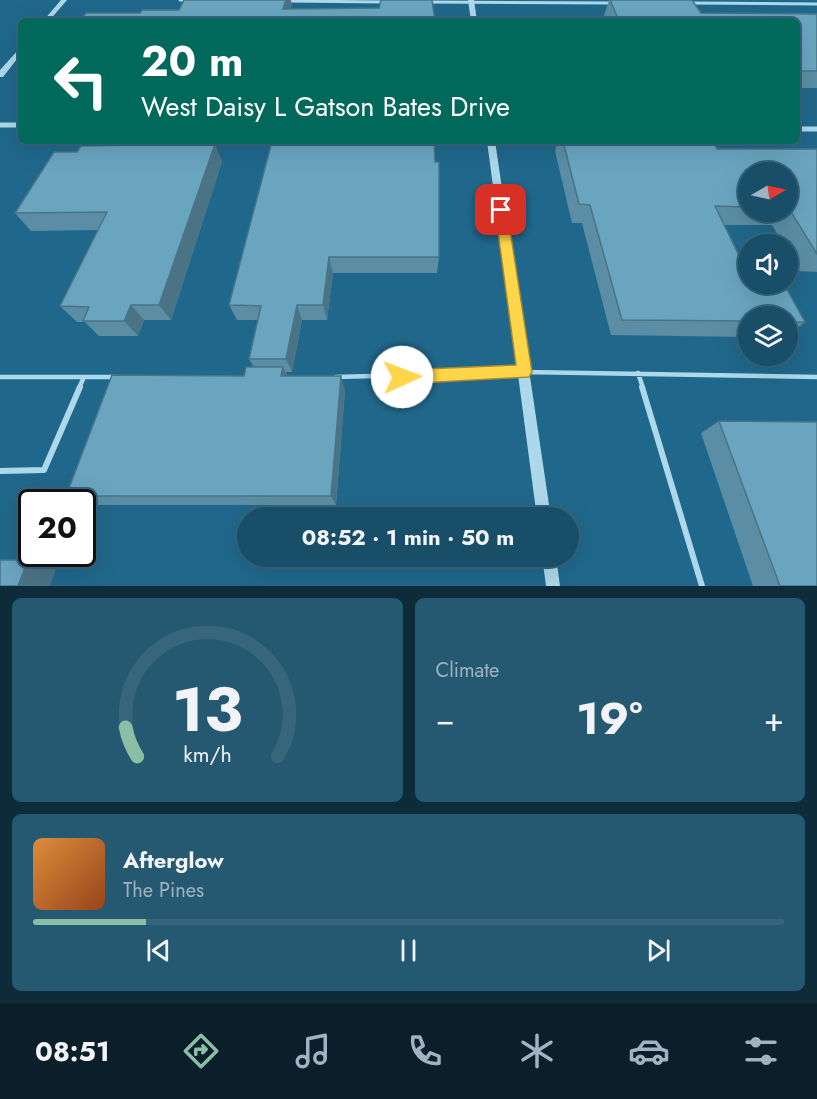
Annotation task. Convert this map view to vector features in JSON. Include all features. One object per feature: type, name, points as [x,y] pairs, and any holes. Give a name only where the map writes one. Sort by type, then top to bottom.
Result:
[{"type":"street","points":[[49,18],[64,0]]},
{"type":"street","points":[[471,1],[474,18]]},
{"type":"street","points":[[0,75],[18,54]]},
{"type":"street","points":[[0,125],[18,125]]},
{"type":"street","points":[[800,129],[817,129]]},
{"type":"street","points":[[491,144],[542,507]]},
{"type":"street","points":[[550,567],[553,586]]},
{"type":"lane","points":[[180,0],[190,0]]},
{"type":"lane","points":[[279,1],[385,2]]},
{"type":"lane","points":[[421,2],[617,3]]},
{"type":"lane","points":[[686,3],[817,4]]},
{"type":"lane","points":[[332,377],[402,377],[524,372],[817,377]]},
{"type":"lane","points":[[638,373],[702,586]]},
{"type":"lane","points":[[0,377],[120,377]]},
{"type":"lane","points":[[0,471],[44,470],[84,377]]},
{"type":"building","points":[[184,0],[286,0],[283,9],[379,8],[381,0],[432,0],[435,18],[82,18],[86,13],[179,10]]},
{"type":"building","points":[[610,0],[692,0],[701,13],[817,14],[817,71],[800,71],[800,18],[618,18]]},
{"type":"building","points":[[215,144],[159,305],[131,305],[124,321],[83,321],[89,307],[60,306],[107,212],[15,213],[54,152],[77,152],[81,146]]},
{"type":"building","points":[[434,144],[435,162],[439,162],[439,257],[329,257],[323,305],[297,305],[286,359],[249,359],[261,306],[229,305],[271,145]]},
{"type":"building","points":[[564,144],[714,144],[717,149],[817,149],[817,254],[797,222],[798,162],[738,162],[738,207],[715,206],[738,253],[738,294],[790,294],[796,306],[738,306],[738,321],[622,320],[590,205],[579,204]]},
{"type":"building","points":[[798,309],[805,322],[798,322]]},
{"type":"building","points":[[246,367],[283,367],[281,376],[341,376],[331,496],[96,496],[96,489],[69,489],[112,375],[244,376]]},
{"type":"building","points":[[719,421],[817,422],[817,586],[780,586]]},
{"type":"building","points":[[0,560],[18,560],[18,567],[25,567],[18,586],[0,586]]},
{"type":"route","points":[[402,377],[524,372],[501,210]]}]
